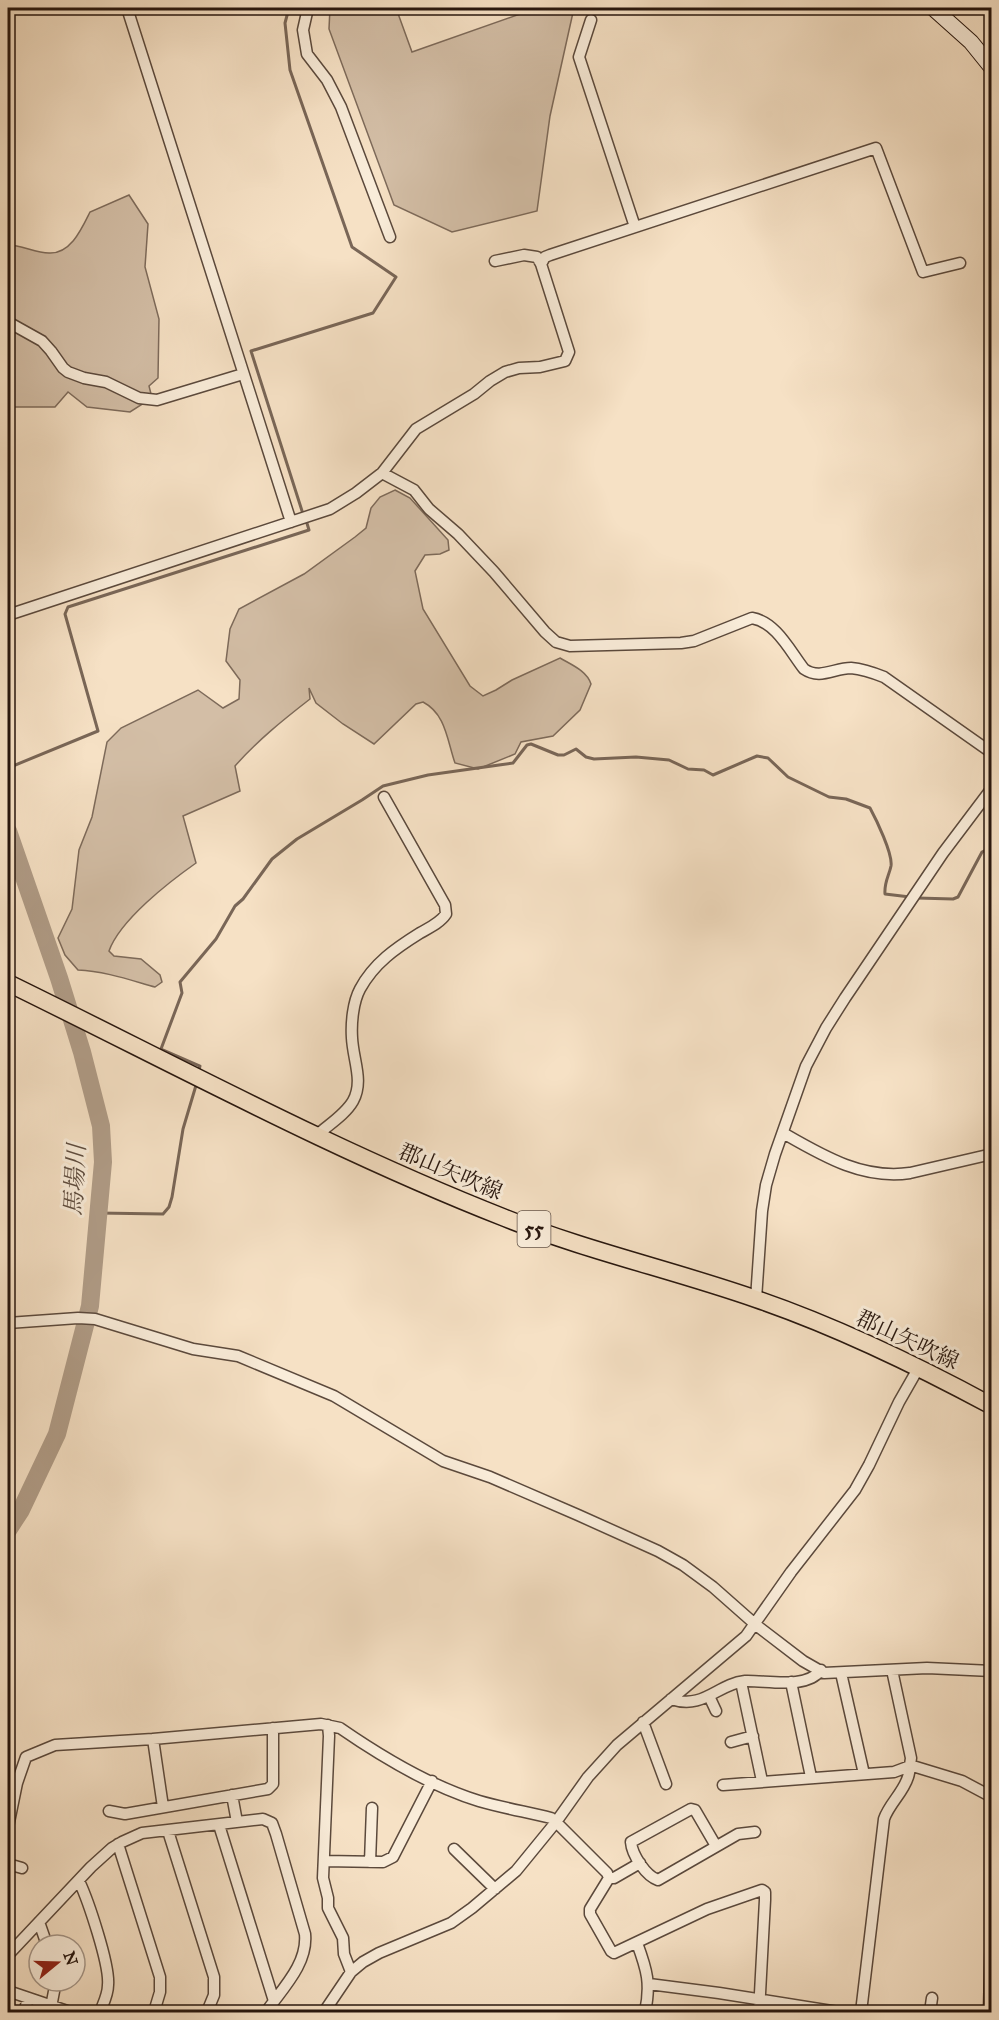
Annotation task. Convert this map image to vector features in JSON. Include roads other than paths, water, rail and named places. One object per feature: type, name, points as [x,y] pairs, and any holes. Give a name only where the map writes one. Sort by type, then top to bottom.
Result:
[{"type":"main road","name":"郡山矢吹線","points":[[8,983],[316,1136],[407,1178],[507,1219],[606,1254],[756,1299],[829,1327],[920,1367],[992,1406]]},
{"type":"street","points":[[127,8],[291,522]]},
{"type":"street","points":[[308,8],[303,30],[307,54],[327,80],[341,107],[390,237]]},
{"type":"street","points":[[933,8],[971,42],[992,68]]},
{"type":"street","points":[[591,20],[579,57],[634,227]]},
{"type":"street","points":[[541,264],[545,257],[550,255],[876,148],[923,272],[960,263]]},
{"type":"street","points":[[8,615],[334,507],[382,473],[416,429],[474,394],[490,381],[505,372],[519,368],[540,367],[564,361],[569,352],[537,257],[528,255],[495,261]]},
{"type":"street","points":[[8,322],[42,341],[68,372],[106,382],[139,398],[158,399],[243,374]]},
{"type":"street","points":[[382,473],[414,490],[429,509],[459,534],[556,642],[570,646],[681,643],[694,641],[752,618],[759,619],[770,626],[804,669],[811,674],[849,668],[878,675],[992,753]]},
{"type":"street","points":[[756,1299],[762,1211],[775,1154],[806,1066],[826,1028],[943,853],[992,788]]},
{"type":"street","points":[[316,1136],[343,1113],[354,1100],[358,1089],[357,1065],[352,1038],[356,996],[390,952],[439,922],[446,914],[445,905],[384,797]]},
{"type":"street","points":[[783,1133],[852,1169],[871,1173],[904,1174],[992,1154]]},
{"type":"street","points":[[8,1323],[78,1318],[96,1319],[194,1349],[238,1356],[334,1396],[443,1461],[490,1477],[658,1551],[683,1565],[803,1661],[828,1674],[927,1668],[992,1671]]},
{"type":"street","points":[[324,2013],[351,1972],[379,1953],[451,1923],[516,1871],[556,1822],[588,1777],[617,1745],[746,1636],[756,1625],[791,1572],[855,1490],[899,1402],[920,1367]]},
{"type":"street","points":[[671,1699],[688,1703],[741,1682],[792,1682],[814,1677],[821,1670]]},
{"type":"street","points":[[861,2013],[882,1829],[886,1812],[908,1778],[910,1766],[892,1670]]},
{"type":"street","points":[[841,1673],[864,1774]]},
{"type":"street","points":[[741,1682],[762,1782]]},
{"type":"street","points":[[792,1682],[811,1778]]},
{"type":"street","points":[[709,1695],[716,1711]]},
{"type":"street","points":[[643,1722],[666,1784]]},
{"type":"street","points":[[8,1827],[17,1783],[26,1757],[55,1745],[328,1725],[340,1728],[398,1764],[479,1801],[551,1818],[605,1870],[609,1878]]},
{"type":"street","points":[[328,1725],[323,1878],[328,1898],[327,1904],[343,1938],[344,1954],[351,1972]]},
{"type":"street","points":[[109,1812],[125,1814],[268,1789],[273,1784],[273,1728]]},
{"type":"street","points":[[731,1742],[753,1736]]},
{"type":"street","points":[[153,1739],[163,1807]]},
{"type":"street","points":[[723,1785],[894,1772],[910,1766],[962,1781],[992,1797]]},
{"type":"street","points":[[324,1862],[383,1862],[393,1857],[432,1781]]},
{"type":"street","points":[[232,1795],[237,1822]]},
{"type":"street","points":[[370,1862],[372,1808]]},
{"type":"street","points":[[716,1846],[695,1810],[691,1809],[631,1842],[631,1849],[640,1863],[652,1878],[658,1880],[743,1832],[755,1832]]},
{"type":"street","points":[[8,1955],[118,1844],[142,1833],[219,1825],[258,1818],[272,1823],[306,1943],[302,1959],[266,2013]]},
{"type":"street","points":[[219,1825],[274,2001]]},
{"type":"street","points":[[168,1831],[214,1977],[214,1995],[207,2013]]},
{"type":"street","points":[[118,1844],[160,1977],[160,1992],[154,2013]]},
{"type":"street","points":[[454,1849],[495,1889]]},
{"type":"street","points":[[609,1878],[615,1878],[640,1863]]},
{"type":"street","points":[[8,1864],[21,1868]]},
{"type":"street","points":[[609,1878],[590,1909],[590,1914],[610,1951],[617,1952],[707,1909],[762,1890],[765,1892],[759,2013]]},
{"type":"street","points":[[79,1881],[107,1969],[109,1984],[100,2013]]},
{"type":"street","points":[[989,2013],[992,1888]]},
{"type":"street","points":[[39,1922],[43,1933]]},
{"type":"street","points":[[637,1943],[649,1984],[645,2013]]},
{"type":"street","points":[[649,1984],[838,2013]]},
{"type":"street","points":[[8,1991],[70,2013]]},
{"type":"street","points":[[51,2007],[54,1993]]},
{"type":"street","points":[[930,2013],[932,1998]]},
{"type":"street","points":[[24,2013],[28,1999]]},
{"type":"waterway","points":[[289,8],[285,23],[290,70],[352,247],[396,277],[373,313],[251,351],[303,514]]},
{"type":"waterway","points":[[8,768],[98,731],[65,614],[68,607],[309,530],[306,520]]},
{"type":"waterway","points":[[198,1073],[200,1066],[161,1049],[182,993],[180,982],[216,939],[235,906],[243,899],[272,859],[297,839],[383,786],[428,775],[513,763],[527,745],[531,744],[558,755],[564,755],[576,749],[586,757],[594,759],[636,757],[669,760],[688,769],[704,770],[713,775],[757,756],[768,758],[788,777],[829,797],[846,799],[870,808],[884,837],[891,861],[885,894],[910,897]]},
{"type":"waterway","name":"馬場川","points":[[8,831],[82,1052],[101,1126],[103,1162],[90,1306],[57,1434],[21,1510],[8,1530]]},
{"type":"waterway","points":[[917,898],[953,899],[958,897],[982,852],[992,847]]},
{"type":"waterway","points":[[98,1213],[163,1214],[169,1207],[183,1129],[197,1082]]}]
